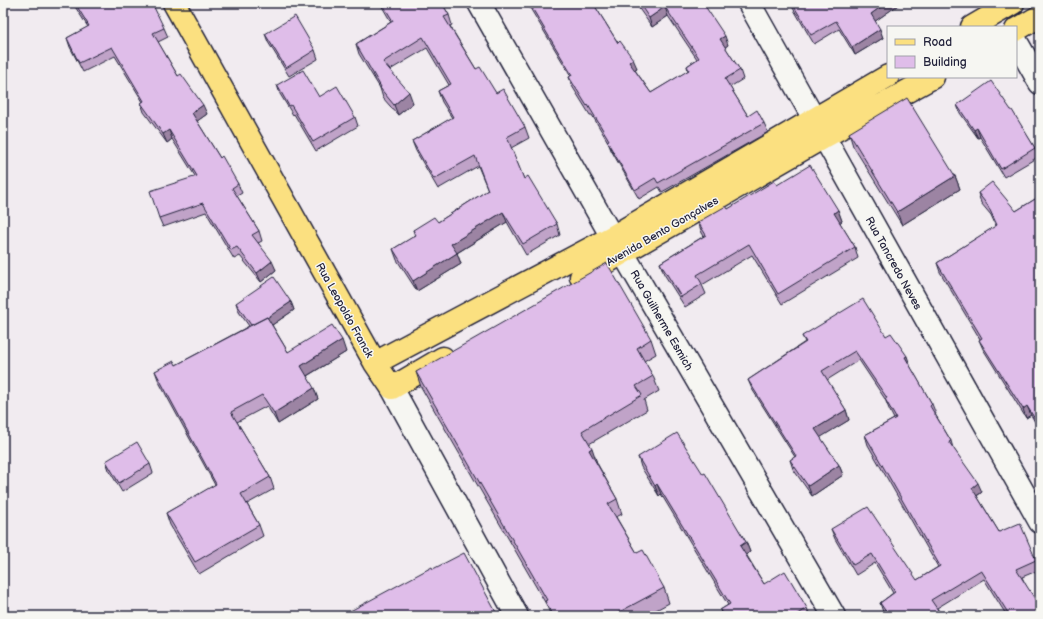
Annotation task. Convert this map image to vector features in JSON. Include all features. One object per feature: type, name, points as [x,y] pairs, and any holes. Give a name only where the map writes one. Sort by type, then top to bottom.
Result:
[{"type":"main road","name":"Rua Leopoldo Franck","points":[[174,3],[375,363],[392,388]]},
{"type":"main road","points":[[974,26],[1003,11]]},
{"type":"main road","points":[[1017,29],[1040,16]]},
{"type":"main road","name":"Avenida Bento Gonçalves","points":[[819,128],[887,77]]},
{"type":"main road","name":"Avenida Bento Gonçalves","points":[[375,363],[617,245],[819,128],[931,78]]},
{"type":"main road","name":"Avenida Bento Gonçalves","points":[[562,289],[617,245]]},
{"type":"main road","points":[[392,388],[460,348]]},
{"type":"street","name":"Rua Guilherme Esmich","points":[[479,3],[617,245],[834,616]]},
{"type":"street","name":"Rua Tancredo Neves","points":[[749,3],[1040,522]]},
{"type":"street","points":[[1017,43],[1040,83]]},
{"type":"street","name":"Rua Leopoldo Franck","points":[[392,388],[517,616]]},
{"type":"building","points":[[75,3],[152,3],[164,28],[153,33],[178,76],[181,74],[203,105],[192,113],[220,158],[222,156],[238,184],[232,188],[259,231],[252,235],[272,261],[257,273],[237,247],[231,250],[203,203],[159,218],[150,191],[197,176],[169,130],[163,134],[141,103],[144,101],[112,47],[79,63],[67,38],[89,26]]},
{"type":"building","points":[[382,3],[442,3],[449,15],[444,17],[476,69],[480,67],[496,93],[503,89],[525,127],[507,137],[524,179],[528,176],[557,224],[523,244],[503,212],[451,244],[457,253],[413,281],[393,249],[416,235],[413,230],[434,217],[438,222],[488,190],[475,156],[434,179],[412,141],[453,117],[438,91],[451,84],[423,37],[383,62],[409,92],[394,105],[380,88],[381,87],[356,44],[393,21]]},
{"type":"building","points":[[529,3],[593,3],[618,43],[620,41],[633,59],[629,62],[651,93],[689,70],[687,66],[699,58],[665,7],[649,18],[639,3],[694,3],[695,5],[703,3],[725,36],[720,39],[740,70],[725,79],[748,116],[757,110],[764,123],[658,183],[655,178],[635,190],[607,141],[609,140],[569,77],[572,75]]},
{"type":"building","points":[[792,3],[886,3],[871,14],[880,29],[852,47],[836,21],[811,35]]},
{"type":"building","points":[[295,16],[315,50],[286,68],[265,34]]},
{"type":"building","points":[[303,70],[319,97],[337,86],[355,117],[313,142],[277,85]]},
{"type":"building","points":[[991,81],[1012,110],[1035,148],[1001,169],[977,128],[974,130],[957,105]]},
{"type":"building","points":[[907,98],[955,176],[897,212],[849,133]]},
{"type":"building","points":[[810,165],[838,210],[834,213],[855,247],[778,294],[749,244],[697,275],[702,284],[681,297],[660,263],[706,235],[698,222],[726,206],[728,209],[774,181],[777,185]]},
{"type":"building","points":[[992,182],[1016,211],[1040,196],[1040,427],[1027,406],[1023,409],[979,340],[982,338],[937,263],[997,225],[988,206],[978,193]]},
{"type":"building","points":[[607,263],[651,339],[637,348],[653,376],[636,386],[642,395],[582,431],[592,448],[589,450],[617,499],[608,504],[637,553],[643,550],[664,588],[612,616],[553,616],[545,601],[547,600],[416,372]]},
{"type":"building","points":[[274,277],[291,302],[267,318],[251,325],[236,303]]},
{"type":"building","points":[[863,299],[886,336],[891,333],[907,356],[905,357],[932,404],[930,406],[951,441],[949,442],[978,483],[972,488],[999,532],[1020,523],[1036,560],[1016,569],[1040,607],[1040,616],[1010,616],[981,570],[931,600],[942,616],[889,616],[880,603],[895,592],[872,554],[853,565],[831,529],[868,507],[917,580],[940,566],[865,435],[896,418],[885,399],[887,398],[855,351],[822,371],[846,410],[815,429],[839,465],[808,486],[790,460],[796,456],[748,380],[806,342],[802,336]]},
{"type":"building","points":[[267,317],[288,352],[332,325],[342,340],[301,366],[314,388],[274,413],[262,395],[231,412],[270,477],[241,494],[259,525],[195,562],[166,513],[216,484],[155,371],[174,361],[176,365]]},
{"type":"building","points":[[677,433],[703,474],[705,473],[746,542],[740,546],[764,584],[785,571],[807,608],[794,616],[723,616],[720,610],[730,604],[657,484],[655,486],[638,457]]},
{"type":"building","points":[[137,442],[150,464],[119,483],[106,461]]},
{"type":"building","points":[[464,553],[498,616],[341,616],[432,567],[433,569]]},
{"type":"building","points":[[306,613],[308,616],[301,616]]}]
